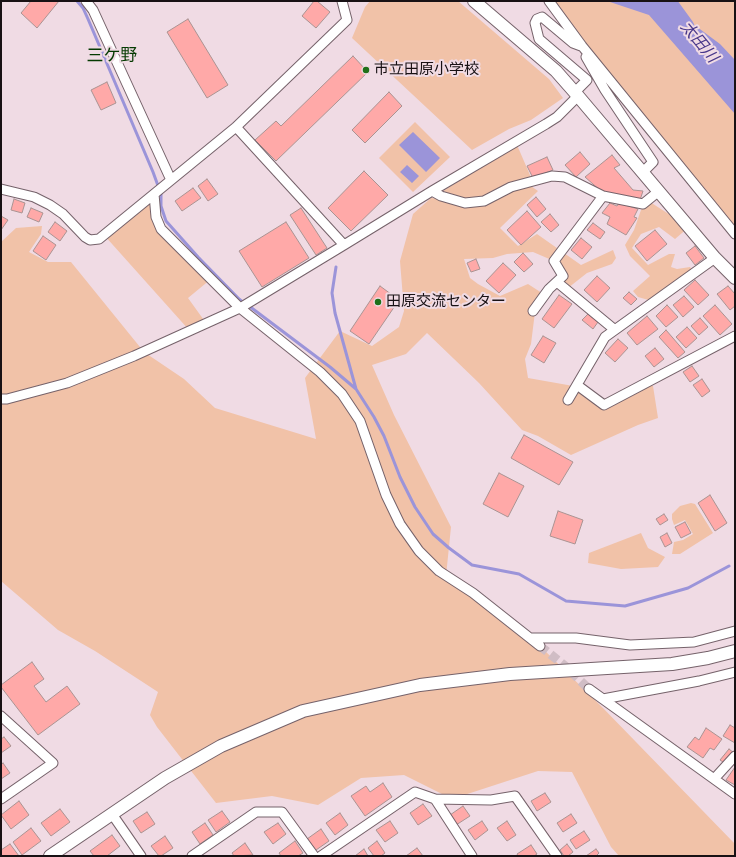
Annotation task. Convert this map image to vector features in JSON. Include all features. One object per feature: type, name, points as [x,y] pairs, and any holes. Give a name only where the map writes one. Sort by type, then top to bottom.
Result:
[{"type":"street","points":[[86,1],[93,10],[171,180]]},
{"type":"street","points":[[1,189],[34,198],[50,205],[62,214],[85,237],[90,240],[99,238],[236,126],[348,20],[342,1]]},
{"type":"street","points":[[474,1],[556,71],[715,258],[735,278]]},
{"type":"street","points":[[549,1],[582,46],[735,234]]},
{"type":"street","points":[[1,399],[7,399],[66,383],[134,356],[240,308],[432,191],[546,124],[557,117],[587,80],[540,39],[535,23],[537,19],[542,17],[573,43],[582,46]]},
{"type":"street","points":[[582,46],[588,62],[653,162],[643,172]]},
{"type":"street","points":[[236,126],[344,245]]},
{"type":"street","points":[[432,191],[440,196],[465,203],[484,201],[511,188],[552,176],[565,177],[603,196],[643,204],[659,191]]},
{"type":"street","points":[[154,194],[156,217],[161,229],[240,308],[320,372],[342,394],[360,421],[386,495],[400,524],[419,551],[439,571],[473,593],[540,646]]},
{"type":"street","points":[[533,311],[549,289],[563,276],[554,261],[603,196]]},
{"type":"street","points":[[568,400],[605,337],[715,258]]},
{"type":"street","points":[[556,282],[615,330]]},
{"type":"street","points":[[577,385],[604,405],[735,336]]},
{"type":"street","points":[[530,638],[576,638],[630,645],[694,642],[735,631]]},
{"type":"street","points":[[50,856],[165,778],[221,746],[303,711],[420,685],[510,674],[672,664],[734,653]]},
{"type":"street","points":[[603,699],[699,681],[735,672]]},
{"type":"street","points":[[589,689],[735,794]]},
{"type":"street","points":[[1,716],[53,763],[1,799]]},
{"type":"street","points":[[714,779],[735,756]]},
{"type":"street","points":[[322,856],[415,792],[435,799],[491,800],[514,796],[557,856]]},
{"type":"street","points":[[435,799],[472,856]]},
{"type":"street","points":[[192,856],[256,812],[282,812],[314,856]]},
{"type":"street","points":[[112,814],[141,856]]},
{"type":"shaded area","points":[[370,1],[458,1],[549,79],[563,98],[531,120],[509,129],[472,150],[352,38],[365,7]]},
{"type":"shaded area","points":[[547,1],[735,1],[735,234]]},
{"type":"shaded area","points":[[415,122],[450,157],[413,192],[379,158]]},
{"type":"shaded area","points":[[517,145],[533,182],[528,184],[538,191],[500,228],[518,246],[537,234],[581,265],[613,250],[616,258],[612,264],[587,273],[568,288],[557,282],[563,276],[554,261],[533,252],[507,254],[493,258],[464,259],[470,278],[500,296],[528,284],[545,295],[535,312],[531,344],[525,359],[528,378],[579,387],[604,405],[644,384],[653,386],[658,418],[638,425],[571,455],[538,436],[522,430],[479,383],[427,333],[406,354],[372,365],[394,415],[451,527],[446,576],[540,646],[603,708],[735,844],[735,856],[619,856],[611,847],[572,772],[538,771],[452,799],[404,775],[361,778],[318,805],[272,796],[216,803],[157,727],[150,715],[158,692],[95,651],[58,630],[1,581],[1,242],[16,228],[42,226],[41,234],[29,252],[48,262],[71,262],[144,352],[184,379],[215,408],[316,439],[305,378],[340,331],[372,346],[399,327],[404,311],[400,261],[413,214],[431,198],[468,201],[443,191]]},
{"type":"shaded area","points":[[154,199],[160,225],[211,279],[188,298],[206,323],[189,330],[104,235]]},
{"type":"shaded area","points":[[650,202],[689,227],[675,239],[659,227],[641,234],[632,248],[648,265],[669,254],[675,254],[671,267],[677,269],[690,267],[694,273],[652,301],[638,297],[633,291],[650,276],[630,256],[625,245],[634,230],[641,210]]},
{"type":"shaded area","points":[[691,503],[695,504],[713,533],[680,554],[672,554],[674,542],[683,540],[693,534],[685,520],[674,525],[672,514],[680,506]]},
{"type":"shaded area","points":[[641,533],[648,548],[665,557],[658,567],[621,569],[588,563],[589,553]]},
{"type":"water","points":[[607,1],[662,1],[720,44],[735,60],[735,114],[649,15]]},
{"type":"water","points":[[413,132],[440,158],[426,172],[399,145]]},
{"type":"water","points":[[407,165],[419,176],[412,183],[400,172]]},
{"type":"building","points":[[31,1],[59,1],[37,28],[21,13]]},
{"type":"building","points":[[314,1],[317,1],[330,12],[316,28],[302,16]]},
{"type":"building","points":[[188,19],[228,85],[207,98],[167,32]]},
{"type":"building","points":[[353,56],[366,70],[369,71],[276,161],[255,140],[276,121],[281,126]]},
{"type":"building","points":[[107,82],[116,103],[101,110],[91,90]]},
{"type":"building","points":[[389,92],[402,106],[365,143],[352,130]]},
{"type":"building","points":[[580,152],[590,164],[576,177],[565,165]]},
{"type":"building","points":[[612,155],[620,165],[614,168],[633,190],[643,191],[640,200],[602,192],[585,177]]},
{"type":"building","points":[[547,157],[553,170],[533,178],[527,166]]},
{"type":"building","points":[[364,171],[388,195],[351,231],[328,208]]},
{"type":"building","points":[[207,179],[218,194],[208,201],[198,186]]},
{"type":"building","points":[[193,188],[201,198],[182,211],[175,201]]},
{"type":"building","points":[[536,197],[546,209],[537,217],[527,205]]},
{"type":"building","points":[[14,199],[25,203],[22,213],[11,210]]},
{"type":"building","points":[[610,203],[617,206],[619,203],[638,209],[634,217],[637,218],[626,235],[607,224],[610,217],[602,213]]},
{"type":"building","points":[[31,208],[43,213],[39,222],[27,217]]},
{"type":"building","points":[[301,208],[327,248],[316,255],[290,215]]},
{"type":"building","points":[[527,211],[541,227],[521,245],[507,230]]},
{"type":"building","points":[[550,214],[559,225],[551,232],[541,222]]},
{"type":"building","points":[[1,216],[8,220],[1,230]]},
{"type":"building","points":[[55,222],[67,231],[60,241],[48,232]]},
{"type":"building","points":[[286,222],[309,258],[262,287],[239,251]]},
{"type":"building","points":[[593,223],[605,232],[600,239],[587,230]]},
{"type":"building","points":[[655,230],[667,244],[647,261],[635,246]]},
{"type":"building","points":[[43,236],[56,245],[46,260],[33,251]]},
{"type":"building","points":[[581,238],[592,247],[582,259],[571,250]]},
{"type":"building","points":[[695,246],[704,258],[695,265],[686,253]]},
{"type":"building","points":[[523,253],[533,264],[524,272],[514,262]]},
{"type":"building","points":[[476,259],[480,269],[471,272],[467,263]]},
{"type":"building","points":[[503,263],[516,275],[499,293],[486,281]]},
{"type":"building","points":[[597,276],[610,288],[597,302],[584,290]]},
{"type":"building","points":[[695,280],[709,295],[698,305],[684,290]]},
{"type":"building","points":[[380,286],[399,300],[369,344],[350,331]]},
{"type":"building","points":[[728,286],[735,294],[735,306],[730,310],[717,294]]},
{"type":"building","points":[[629,292],[637,299],[631,305],[623,298]]},
{"type":"building","points":[[559,295],[572,304],[554,328],[542,319]]},
{"type":"building","points":[[684,296],[694,307],[683,317],[673,305]]},
{"type":"building","points":[[667,305],[678,317],[666,327],[656,316]]},
{"type":"building","points":[[715,305],[732,324],[720,335],[703,316]]},
{"type":"building","points":[[588,314],[598,322],[593,329],[582,320]]},
{"type":"building","points":[[647,316],[658,329],[637,345],[627,333]]},
{"type":"building","points":[[700,318],[708,327],[699,335],[691,326]]},
{"type":"building","points":[[687,327],[697,338],[686,348],[676,337]]},
{"type":"building","points":[[666,330],[685,352],[678,358],[659,337]]},
{"type":"building","points":[[543,336],[556,343],[544,363],[531,355]]},
{"type":"building","points":[[618,339],[628,348],[615,362],[605,353]]},
{"type":"building","points":[[655,348],[664,359],[654,367],[645,356]]},
{"type":"building","points":[[692,366],[699,376],[690,382],[683,372]]},
{"type":"building","points":[[702,379],[710,391],[702,397],[693,385]]},
{"type":"building","points":[[524,435],[573,462],[559,485],[511,458]]},
{"type":"building","points":[[499,473],[524,486],[508,517],[483,504]]},
{"type":"building","points":[[710,495],[727,523],[715,531],[698,503]]},
{"type":"building","points":[[558,511],[583,520],[575,544],[550,536]]},
{"type":"building","points":[[664,514],[668,520],[660,525],[656,519]]},
{"type":"building","points":[[685,522],[691,533],[681,538],[675,527]]},
{"type":"building","points":[[667,533],[672,543],[665,547],[660,537]]},
{"type":"building","points":[[32,662],[44,679],[34,686],[46,702],[67,686],[80,704],[38,735],[1,687],[1,685]]},
{"type":"building","points":[[730,725],[735,728],[735,743],[723,736]]},
{"type":"building","points":[[706,728],[722,739],[714,750],[710,748],[703,758],[687,747],[695,737],[699,740]]},
{"type":"building","points":[[4,737],[11,746],[1,753],[1,739]]},
{"type":"building","points":[[729,749],[734,753],[726,764],[720,760]]},
{"type":"building","points":[[3,763],[10,773],[1,779],[1,765]]},
{"type":"building","points":[[735,767],[735,785],[726,780]]},
{"type":"building","points":[[383,783],[392,797],[365,816],[351,796],[366,786],[370,792]]},
{"type":"building","points":[[545,793],[551,802],[537,811],[531,801]]},
{"type":"building","points":[[19,801],[29,815],[11,829],[1,815]]},
{"type":"building","points":[[423,804],[432,816],[418,825],[410,813]]},
{"type":"building","points":[[463,806],[470,816],[456,825],[450,815]]},
{"type":"building","points":[[60,809],[70,822],[51,836],[41,823]]},
{"type":"building","points":[[222,811],[230,822],[216,832],[208,820]]},
{"type":"building","points":[[147,812],[155,824],[141,833],[133,821]]},
{"type":"building","points":[[340,813],[348,825],[335,835],[326,823]]},
{"type":"building","points":[[571,814],[577,823],[563,832],[557,823]]},
{"type":"building","points":[[390,821],[398,833],[385,842],[376,830]]},
{"type":"building","points":[[482,821],[488,830],[475,840],[468,830]]},
{"type":"building","points":[[507,821],[516,835],[507,841],[497,828]]},
{"type":"building","points":[[205,823],[213,835],[200,844],[192,832]]},
{"type":"building","points":[[278,823],[286,834],[273,844],[264,832]]},
{"type":"building","points":[[31,828],[41,841],[22,855],[13,842]]},
{"type":"building","points":[[321,829],[329,841],[316,850],[307,839]]},
{"type":"building","points":[[584,831],[590,840],[576,849],[570,840]]},
{"type":"building","points":[[112,835],[120,846],[107,856],[94,856],[90,851]]},
{"type":"building","points":[[165,836],[173,848],[159,856],[151,846]]},
{"type":"building","points":[[295,841],[303,853],[298,856],[281,856],[279,853]]},
{"type":"building","points":[[377,841],[385,853],[381,856],[374,856],[368,848]]},
{"type":"building","points":[[245,843],[253,855],[234,856],[232,853]]},
{"type":"building","points":[[10,844],[19,856],[1,856],[1,850]]},
{"type":"building","points":[[567,844],[573,852],[568,856],[564,856],[560,850]]},
{"type":"building","points":[[531,845],[537,854],[534,856],[518,856],[517,854]]},
{"type":"building","points":[[417,848],[423,856],[406,856]]},
{"type":"building","points":[[364,849],[368,856],[355,856]]},
{"type":"building","points":[[596,849],[599,853],[597,856],[586,856]]},
{"type":"waterway","points":[[77,1],[83,8],[88,19],[153,172],[161,194],[161,206],[166,221],[198,257],[244,303]]},
{"type":"waterway","name":"太田川","points":[[666,1],[685,27]]},
{"type":"waterway","points":[[336,267],[332,293],[335,313],[356,389],[384,436],[400,477],[415,507],[433,534],[449,548],[472,565],[519,574],[566,601],[625,606],[688,588],[729,566]]},
{"type":"waterway","points":[[249,306],[330,367],[356,389]]},
{"type":"tunnel","points":[[540,646],[564,665],[589,689]]},
{"type":"place","name":"市立田原小学校","points":[[366,70]]},
{"type":"place","name":"田原交流センター","points":[[378,302]]},
{"type":"district","name":"三ケ野","points":[[112,56]]}]
